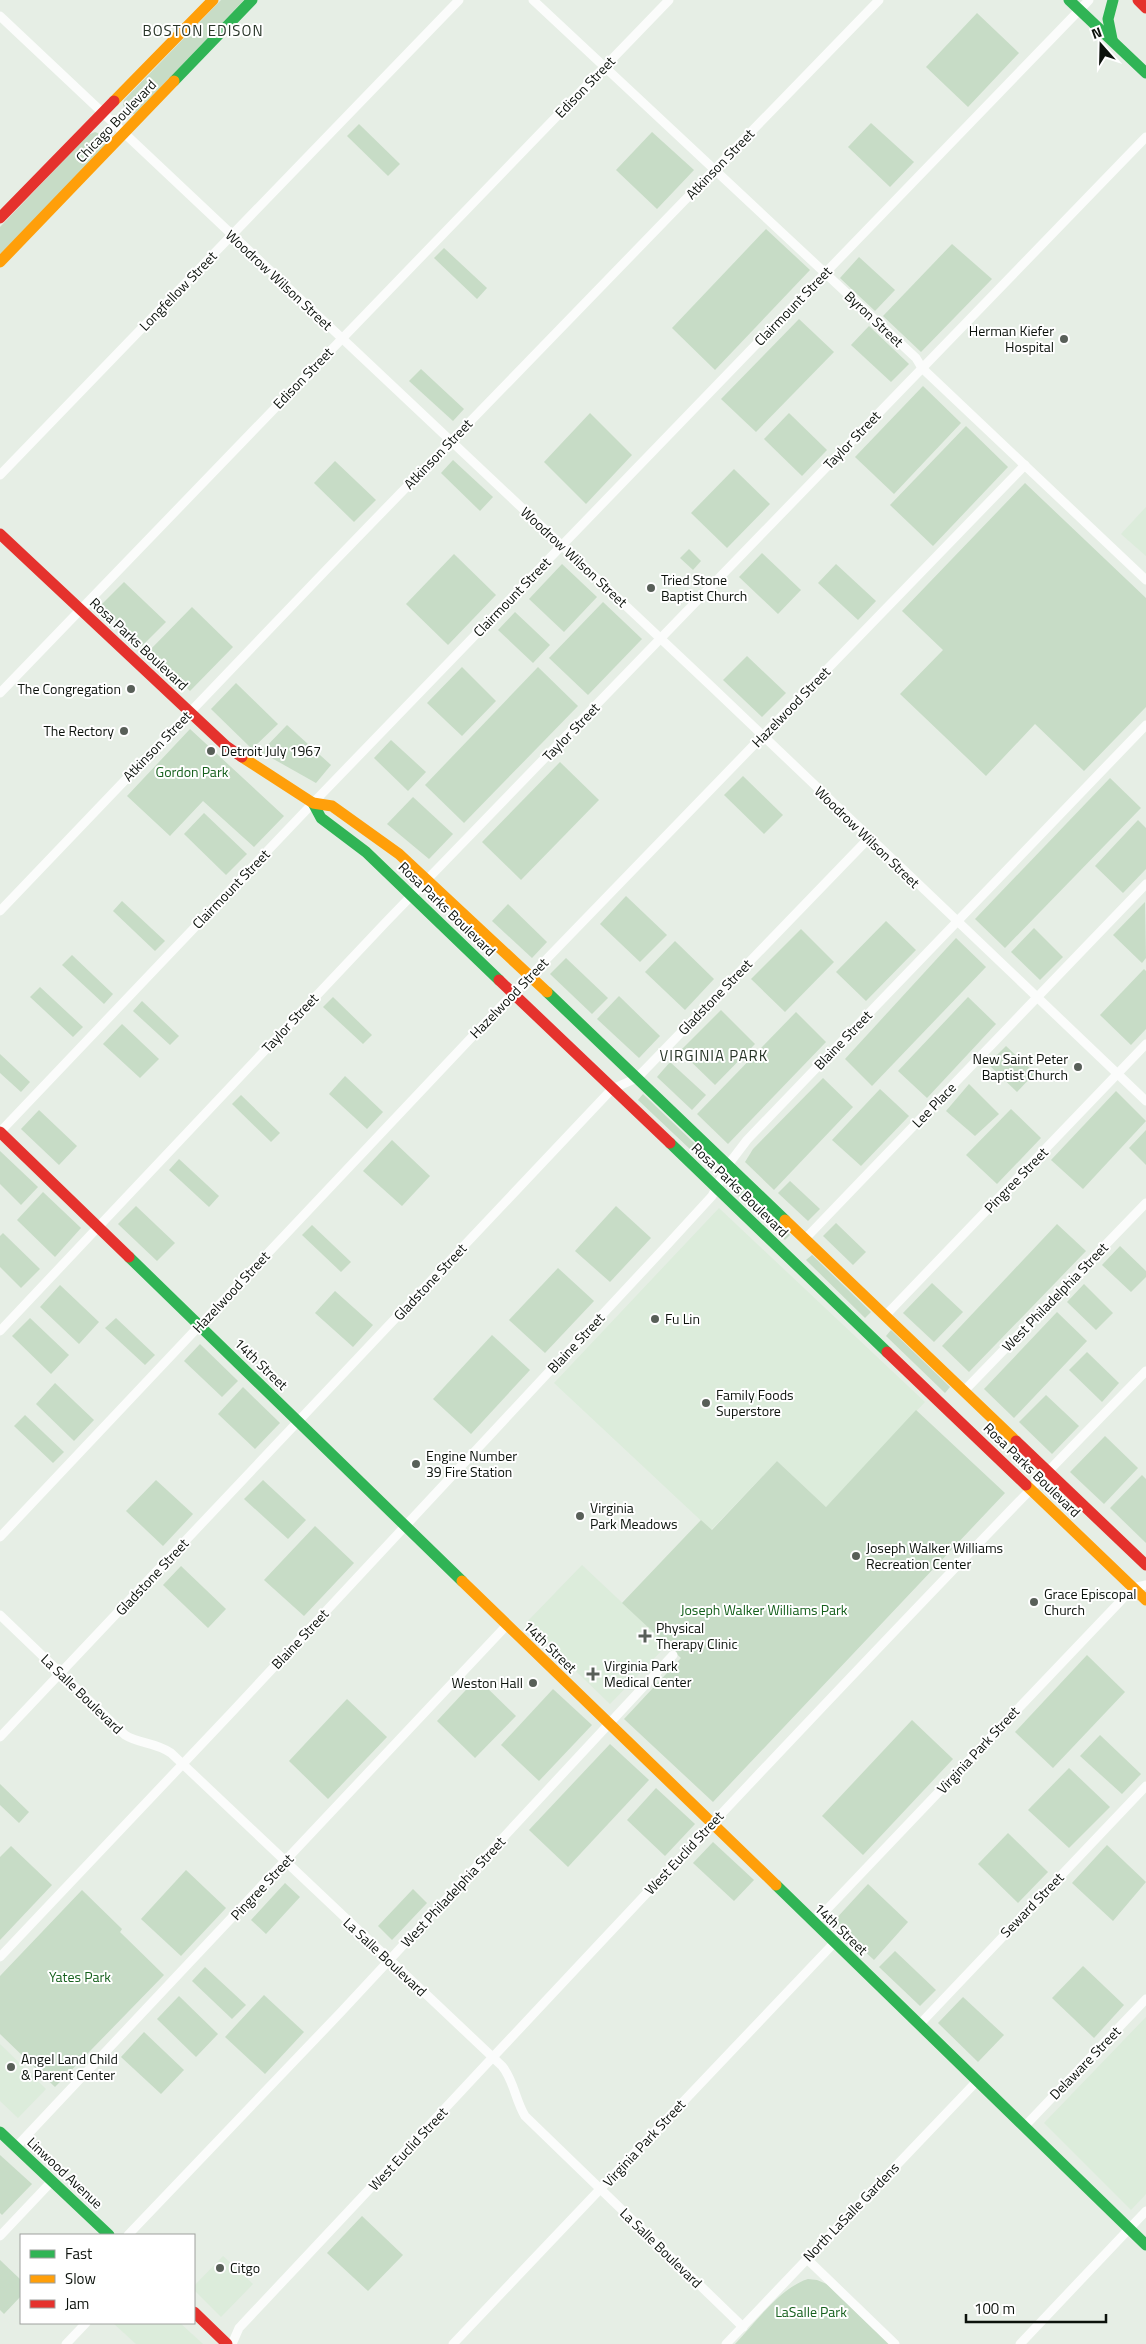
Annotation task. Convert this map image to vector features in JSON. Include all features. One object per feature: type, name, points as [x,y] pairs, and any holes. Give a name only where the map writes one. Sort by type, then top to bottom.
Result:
[{"type":"main road","name":"Chicago Boulevard","points":[[0,218],[212,0]]},
{"type":"main road","name":"Chicago Boulevard","points":[[0,262],[252,0]]},
{"type":"main road","points":[[1069,0],[1146,73]]},
{"type":"main road","points":[[1113,0],[1107,17],[1108,29],[1113,41]]},
{"type":"main road","points":[[1138,0],[1146,8]]},
{"type":"main road","name":"Rosa Parks Boulevard","points":[[0,534],[226,746],[313,803],[332,806],[399,854],[428,879],[885,1316],[1049,1470],[1146,1565]]},
{"type":"main road","name":"Rosa Parks Boulevard","points":[[313,803],[321,818],[366,852],[412,895],[1146,1600]]},
{"type":"main road","name":"14th Street","points":[[0,1132],[200,1325],[506,1626],[1146,2245]]},
{"type":"main road","name":"Linwood Avenue","points":[[0,2132],[108,2234]]},
{"type":"main road","points":[[195,2313],[227,2344]]},
{"type":"street","name":"Longfellow Street","points":[[0,474],[459,0]]},
{"type":"street","name":"Byron Street","points":[[533,0],[916,358],[922,368],[1146,580]]},
{"type":"street","name":"Edison Street","points":[[0,692],[669,0]]},
{"type":"street","name":"Atkinson Street","points":[[0,911],[451,441],[879,0]]},
{"type":"street","name":"Clairmount Street","points":[[0,1132],[313,803],[1089,0]]},
{"type":"street","name":"Woodrow Wilson Street","points":[[0,16],[562,546],[1146,1101]]},
{"type":"street","name":"Taylor Street","points":[[0,1331],[412,895],[1146,137]]},
{"type":"street","name":"Hazelwood Street","points":[[0,1536],[530,976],[1025,465]]},
{"type":"street","name":"Blaine Street","points":[[0,1957],[183,1764],[712,1196],[728,1165],[747,1140],[1146,724]]},
{"type":"street","name":"Gladstone Street","points":[[0,1737],[612,1089],[637,1078],[869,838]]},
{"type":"street","name":"Lee Place","points":[[805,1239],[1146,884]]},
{"type":"street","name":"Pingree Street","points":[[885,1316],[1146,1044]]},
{"type":"street","name":"West Philadelphia Street","points":[[964,1391],[1146,1203]]},
{"type":"street","name":"West Euclid Street","points":[[232,2344],[239,2328],[494,2058],[711,1824],[1030,1489],[1146,1371]]},
{"type":"street","points":[[1133,1588],[1146,1585]]},
{"type":"street","name":"Virginia Park Street","points":[[814,1923],[1133,1588]]},
{"type":"street","name":"La Salle Boulevard","points":[[0,1615],[124,1735],[161,1747],[183,1764],[389,1961],[494,2058],[509,2075],[516,2098],[525,2116],[743,2327]]},
{"type":"street","name":"Pingree Street","points":[[16,2147],[286,1863],[506,1626]]},
{"type":"street","name":"West Philadelphia Street","points":[[129,2234],[389,1961],[673,1656]]},
{"type":"street","name":"Seward Street","points":[[919,2025],[1146,1786]]},
{"type":"street","name":"Virginia Park Street","points":[[453,2344],[834,1943]]},
{"type":"street","name":"Delaware Street","points":[[1024,2127],[1146,1999]]},
{"type":"street","name":"North LaSalle Gardens","points":[[726,2344],[977,2081]]},
{"type":"street","points":[[0,2236],[52,2181]]},
{"type":"street","points":[[1020,2344],[1146,2211]]},
{"type":"street","points":[[807,2259],[895,2344]]},
{"type":"street","points":[[66,2344],[85,2324]]},
{"type":"shaded area","points":[[1146,507],[1146,556],[1121,534]]},
{"type":"shaded area","points":[[719,1208],[925,1402],[826,1507],[777,1461],[711,1530],[554,1383]]},
{"type":"shaded area","points":[[582,1565],[667,1645],[610,1704],[526,1623]]},
{"type":"shaded area","points":[[1146,2017],[1146,2194],[1131,2210],[1044,2123]]},
{"type":"shaded area","name":"Angel Land Child & Parent Center","points":[[0,2044],[46,2089],[18,2118],[0,2101]]},
{"type":"shaded area","points":[[223,2256],[253,2284],[221,2317],[195,2291],[195,2285]]},
{"type":"shaded area","points":[[114,2324],[181,2324],[203,2344],[136,2344]]},
{"type":"green space","points":[[221,0],[244,0],[135,114],[127,113],[123,105],[124,100]]},
{"type":"green space","points":[[977,13],[1019,53],[968,107],[926,67]]},
{"type":"green space","points":[[871,123],[914,162],[890,187],[848,147]]},
{"type":"green space","points":[[359,124],[400,164],[388,176],[347,136]]},
{"type":"green space","points":[[95,132],[105,136],[105,147],[0,254],[0,227],[88,135]]},
{"type":"green space","points":[[652,132],[694,170],[657,209],[616,170]]},
{"type":"green space","points":[[766,229],[810,270],[715,370],[672,328]]},
{"type":"green space","points":[[952,244],[992,279],[921,352],[883,316]]},
{"type":"green space","points":[[444,248],[487,288],[477,299],[434,258]]},
{"type":"green space","points":[[859,257],[895,290],[875,311],[840,278]]},
{"type":"green space","points":[[799,319],[834,352],[756,432],[721,399]]},
{"type":"green space","points":[[869,326],[909,364],[891,382],[851,345]]},
{"type":"green space","points":[[421,369],[464,409],[453,421],[409,381]]},
{"type":"green space","points":[[923,386],[961,423],[894,494],[855,457]]},
{"type":"green space","points":[[590,413],[632,455],[586,504],[544,462]]},
{"type":"green space","points":[[789,413],[827,450],[802,476],[764,439]]},
{"type":"green space","points":[[966,426],[1008,467],[933,546],[890,505]]},
{"type":"green space","points":[[453,460],[493,497],[480,511],[441,473]]},
{"type":"green space","points":[[335,461],[376,500],[354,522],[314,483]]},
{"type":"green space","points":[[734,469],[770,504],[727,548],[691,513]]},
{"type":"green space","points":[[1025,483],[1146,598],[1146,707],[1084,771],[1035,724],[986,776],[900,694],[943,650],[902,611]]},
{"type":"green space","points":[[689,549],[701,561],[693,570],[680,558]]},
{"type":"green space","points":[[762,553],[801,590],[778,614],[739,577]]},
{"type":"green space","points":[[454,554],[496,595],[448,645],[406,604]]},
{"type":"green space","points":[[562,564],[597,597],[564,632],[529,599]]},
{"type":"green space","points":[[836,564],[876,601],[858,620],[818,583]]},
{"type":"green space","points":[[124,582],[166,622],[142,646],[100,606]]},
{"type":"green space","points":[[603,602],[642,639],[588,695],[549,658]]},
{"type":"green space","points":[[192,607],[233,647],[190,691],[149,651]]},
{"type":"green space","points":[[515,612],[550,645],[533,663],[498,630]]},
{"type":"green space","points":[[747,656],[786,693],[762,717],[723,680]]},
{"type":"green space","points":[[462,667],[496,701],[462,736],[427,703]]},
{"type":"green space","points":[[538,667],[578,706],[464,823],[425,785]]},
{"type":"green space","points":[[236,683],[278,724],[252,749],[211,709]]},
{"type":"green space","points":[[287,725],[331,765],[316,783],[261,752]]},
{"type":"green space","name":"Gordon Park","points":[[190,729],[284,816],[254,847],[203,801],[170,836],[127,796]]},
{"type":"green space","points":[[391,740],[426,772],[408,791],[374,758]]},
{"type":"green space","points":[[560,762],[599,800],[521,880],[482,842]]},
{"type":"green space","points":[[743,776],[783,815],[764,834],[724,795]]},
{"type":"green space","points":[[1110,778],[1141,808],[1005,948],[975,919]]},
{"type":"green space","points":[[413,797],[453,834],[429,859],[387,824]]},
{"type":"green space","points":[[204,813],[247,854],[226,875],[184,834]]},
{"type":"green space","points":[[1138,820],[1146,828],[1146,869],[1123,893],[1095,866]]},
{"type":"green space","points":[[626,896],[667,935],[640,962],[600,924]]},
{"type":"green space","points":[[122,901],[165,941],[155,951],[113,911]]},
{"type":"green space","points":[[1145,902],[1146,958],[1142,963],[1113,935]]},
{"type":"green space","points":[[508,904],[547,942],[532,958],[492,921]]},
{"type":"green space","points":[[886,921],[916,950],[866,1001],[836,972]]},
{"type":"green space","points":[[1034,928],[1063,957],[1040,980],[1011,952]]},
{"type":"green space","points":[[801,929],[834,962],[785,1012],[751,979]]},
{"type":"green space","points":[[956,938],[986,967],[872,1086],[845,1059]]},
{"type":"green space","points":[[675,941],[714,979],[685,1010],[645,972]]},
{"type":"green space","points":[[72,955],[113,994],[104,1004],[62,965]]},
{"type":"green space","points":[[566,958],[608,998],[592,1014],[550,974]]},
{"type":"green space","points":[[1144,969],[1146,971],[1146,1029],[1131,1045],[1100,1015]]},
{"type":"green space","points":[[40,987],[83,1027],[73,1037],[30,997]]},
{"type":"green space","points":[[619,996],[660,1036],[639,1058],[597,1019]]},
{"type":"green space","points":[[333,997],[372,1035],[363,1044],[323,1007]]},
{"type":"green space","points":[[968,997],[996,1024],[927,1098],[898,1071]]},
{"type":"green space","points":[[142,1001],[179,1036],[170,1045],[133,1011]]},
{"type":"green space","points":[[721,1010],[755,1044],[715,1085],[680,1051]]},
{"type":"green space","points":[[796,1012],[826,1042],[728,1144],[697,1114]]},
{"type":"green space","points":[[122,1024],[159,1059],[140,1078],[103,1044]]},
{"type":"green space","points":[[1006,1046],[1035,1073],[1017,1092],[988,1064]]},
{"type":"green space","points":[[0,1054],[30,1082],[21,1092],[0,1073]]},
{"type":"green space","points":[[670,1062],[706,1095],[692,1110],[657,1077]]},
{"type":"green space","points":[[345,1076],[383,1112],[367,1129],[329,1094]]},
{"type":"green space","points":[[823,1078],[853,1107],[774,1190],[745,1162],[753,1149]]},
{"type":"green space","points":[[969,1084],[999,1114],[975,1136],[946,1111]]},
{"type":"green space","points":[[880,1089],[909,1116],[861,1166],[832,1140]]},
{"type":"green space","points":[[1116,1091],[1146,1121],[1083,1189],[1051,1160]]},
{"type":"green space","points":[[643,1094],[715,1163],[710,1168],[638,1100]]},
{"type":"green space","points":[[241,1095],[280,1133],[271,1142],[232,1104]]},
{"type":"green space","points":[[1011,1109],[1041,1138],[997,1184],[966,1155]]},
{"type":"green space","points":[[39,1110],[77,1146],[59,1165],[21,1129]]},
{"type":"green space","points":[[1146,1130],[1146,1165],[1129,1148]]},
{"type":"green space","points":[[392,1140],[430,1176],[402,1206],[363,1171]]},
{"type":"green space","points":[[0,1151],[38,1187],[21,1205],[0,1184]]},
{"type":"green space","points":[[179,1159],[219,1196],[209,1207],[169,1170]]},
{"type":"green space","points":[[790,1181],[820,1209],[808,1221],[778,1193]]},
{"type":"green space","points":[[739,1185],[790,1235],[785,1240],[733,1191]]},
{"type":"green space","points":[[43,1192],[81,1228],[55,1257],[17,1220]]},
{"type":"green space","points":[[136,1206],[175,1243],[157,1261],[118,1224]]},
{"type":"green space","points":[[616,1206],[651,1238],[610,1282],[575,1251]]},
{"type":"green space","points":[[836,1223],[866,1252],[853,1265],[823,1236]]},
{"type":"green space","points":[[1057,1224],[1086,1251],[969,1372],[942,1346]]},
{"type":"green space","points":[[312,1225],[351,1262],[341,1272],[302,1235]]},
{"type":"green space","points":[[3,1233],[40,1269],[21,1288],[0,1267],[0,1236]]},
{"type":"green space","points":[[1120,1246],[1146,1271],[1146,1277],[1131,1292],[1102,1265]]},
{"type":"green space","points":[[812,1255],[871,1312],[865,1318],[806,1260]]},
{"type":"green space","points":[[558,1268],[594,1301],[545,1353],[509,1320]]},
{"type":"green space","points":[[932,1283],[963,1312],[934,1342],[903,1313]]},
{"type":"green space","points":[[1084,1284],[1113,1313],[1096,1330],[1067,1302]]},
{"type":"green space","points":[[60,1285],[99,1322],[79,1344],[40,1307]]},
{"type":"green space","points":[[335,1291],[373,1325],[353,1347],[315,1313]]},
{"type":"green space","points":[[1057,1312],[1087,1341],[1014,1418],[984,1389]]},
{"type":"green space","points":[[30,1318],[69,1355],[51,1374],[12,1336]]},
{"type":"green space","points":[[116,1318],[155,1355],[145,1365],[105,1328]]},
{"type":"green space","points":[[891,1330],[950,1387],[945,1393],[886,1336]]},
{"type":"green space","points":[[492,1335],[530,1370],[471,1434],[433,1399]]},
{"type":"green space","points":[[200,1344],[238,1381],[222,1397],[184,1361]]},
{"type":"green space","points":[[1087,1352],[1119,1383],[1102,1402],[1069,1370]]},
{"type":"green space","points":[[55,1383],[94,1420],[74,1441],[36,1404]]},
{"type":"green space","points":[[243,1387],[280,1423],[255,1449],[218,1414]]},
{"type":"green space","points":[[1046,1395],[1079,1426],[1052,1454],[1019,1422]]},
{"type":"green space","name":"Joseph Walker Williams Park","points":[[916,1410],[1005,1493],[713,1802],[624,1719],[681,1658],[622,1603],[701,1520],[712,1530],[777,1461],[826,1507]]},
{"type":"green space","points":[[25,1415],[64,1452],[53,1463],[14,1426]]},
{"type":"green space","points":[[1105,1436],[1138,1468],[1104,1504],[1070,1472]]},
{"type":"green space","points":[[1142,1475],[1146,1479],[1146,1543],[1110,1508]]},
{"type":"green space","points":[[156,1480],[193,1514],[163,1546],[126,1511]]},
{"type":"green space","points":[[263,1480],[306,1520],[288,1539],[244,1499]]},
{"type":"green space","points":[[315,1526],[354,1563],[304,1616],[264,1580]]},
{"type":"green space","points":[[181,1566],[226,1609],[208,1628],[163,1585]]},
{"type":"green space","points":[[1087,1655],[1125,1692],[1053,1768],[1015,1732]]},
{"type":"green space","points":[[477,1678],[516,1716],[475,1758],[437,1721]]},
{"type":"green space","points":[[553,1689],[592,1725],[539,1781],[501,1745]]},
{"type":"green space","points":[[347,1699],[387,1737],[328,1799],[289,1761]]},
{"type":"green space","points":[[912,1720],[953,1759],[863,1855],[822,1816]]},
{"type":"green space","points":[[1100,1735],[1141,1774],[1122,1794],[1080,1756]]},
{"type":"green space","points":[[610,1744],[649,1780],[568,1867],[529,1830]]},
{"type":"green space","points":[[1069,1768],[1110,1807],[1069,1848],[1028,1810]]},
{"type":"green space","points":[[0,1784],[29,1812],[19,1823],[0,1805]]},
{"type":"green space","points":[[656,1788],[695,1824],[665,1856],[627,1820]]},
{"type":"green space","points":[[1008,1833],[1048,1872],[1018,1903],[978,1864]]},
{"type":"green space","points":[[713,1842],[754,1880],[734,1901],[693,1863]]},
{"type":"green space","points":[[1107,1845],[1146,1882],[1113,1921],[1072,1883]]},
{"type":"green space","points":[[11,1846],[52,1885],[0,1940],[0,1857]]},
{"type":"green space","points":[[186,1870],[226,1908],[181,1956],[141,1919]]},
{"type":"green space","points":[[285,1883],[300,1897],[266,1934],[251,1920]]},
{"type":"green space","points":[[868,1884],[908,1922],[874,1960],[833,1922]]},
{"type":"green space","points":[[413,1889],[427,1903],[392,1940],[378,1926]]},
{"type":"green space","name":"Yates Park","points":[[82,1890],[122,1929],[120,1932],[164,1975],[55,2087],[0,2034],[0,1976]]},
{"type":"green space","points":[[895,1951],[936,1990],[920,2006],[879,1967]]},
{"type":"green space","points":[[1083,1966],[1124,2005],[1094,2038],[1052,1998]]},
{"type":"green space","points":[[205,1967],[246,2005],[232,2019],[192,1981]]},
{"type":"green space","points":[[264,1995],[304,2032],[265,2074],[225,2037]]},
{"type":"green space","points":[[179,1996],[218,2034],[196,2057],[157,2019]]},
{"type":"green space","points":[[963,1997],[1004,2035],[978,2062],[938,2023]]},
{"type":"green space","points":[[144,2032],[184,2070],[161,2094],[121,2057]]},
{"type":"green space","points":[[0,2155],[32,2184],[2,2215],[0,2213]]},
{"type":"green space","points":[[362,2216],[403,2255],[368,2291],[327,2253]]},
{"type":"green space","points":[[0,2260],[20,2279],[20,2297],[4,2314],[0,2310]]},
{"type":"green space","name":"LaSalle Park","points":[[808,2279],[817,2280],[829,2285],[890,2344],[735,2344],[778,2298],[798,2283]]},
{"type":"traffic: fast","points":[[174,81],[252,0]]},
{"type":"traffic: fast","points":[[1069,0],[1146,73]]},
{"type":"traffic: fast","points":[[1112,39],[1108,19],[1113,0]]},
{"type":"traffic: fast","points":[[313,803],[321,818],[366,852],[499,980]]},
{"type":"traffic: fast","points":[[547,992],[785,1220]]},
{"type":"traffic: fast","points":[[670,1143],[887,1352]]},
{"type":"traffic: fast","points":[[129,1257],[462,1581]]},
{"type":"traffic: fast","points":[[776,1885],[1146,2245]]},
{"type":"traffic: fast","points":[[0,2132],[108,2234]]},
{"type":"traffic: slow","points":[[114,101],[213,0]]},
{"type":"traffic: slow","points":[[0,262],[174,81]]},
{"type":"traffic: slow","points":[[242,757],[313,803],[332,806],[399,854],[547,992]]},
{"type":"traffic: slow","points":[[785,1220],[1016,1441]]},
{"type":"traffic: slow","points":[[1026,1485],[1146,1600]]},
{"type":"traffic: slow","points":[[462,1581],[776,1885]]},
{"type":"traffic: jam","points":[[1138,0],[1146,8]]},
{"type":"traffic: jam","points":[[0,218],[114,101]]},
{"type":"traffic: jam","points":[[0,534],[226,746],[242,757]]},
{"type":"traffic: jam","points":[[499,980],[670,1143]]},
{"type":"traffic: jam","points":[[0,1132],[129,1257]]},
{"type":"traffic: jam","points":[[887,1352],[1026,1485]]},
{"type":"traffic: jam","points":[[1016,1441],[1146,1565]]},
{"type":"traffic: jam","points":[[195,2313],[227,2344]]},
{"type":"place","name":"Herman Kiefer Hospital","points":[[1064,339]]},
{"type":"place","name":"Tried Stone Baptist Church","points":[[651,588]]},
{"type":"place","name":"The Congregation","points":[[131,689]]},
{"type":"place","name":"The Rectory","points":[[124,731]]},
{"type":"place","name":"Detroit July 1967","points":[[211,751]]},
{"type":"place","name":"New Saint Peter Baptist Church","points":[[1078,1067]]},
{"type":"place","name":"Fu Lin","points":[[655,1319]]},
{"type":"place","name":"Family Foods Superstore","points":[[706,1403]]},
{"type":"place","name":"Engine Number 39 Fire Station","points":[[416,1464]]},
{"type":"place","name":"Virginia Park Meadows","points":[[580,1516]]},
{"type":"place","name":"Joseph Walker Williams Recreation Center","points":[[856,1556]]},
{"type":"place","name":"Grace Episcopal Church","points":[[1034,1602]]},
{"type":"place","name":"Physical Therapy Clinic","points":[[645,1636]]},
{"type":"place","name":"Virginia Park Medical Center","points":[[593,1674]]},
{"type":"place","name":"Weston Hall","points":[[533,1683]]},
{"type":"place","name":"Angel Land Child & Parent Center","points":[[11,2067]]},
{"type":"place","name":"Citgo","points":[[220,2268]]},
{"type":"district","name":"BOSTON EDISON","points":[[203,31]]},
{"type":"district","name":"VIRGINIA PARK","points":[[714,1056]]}]
